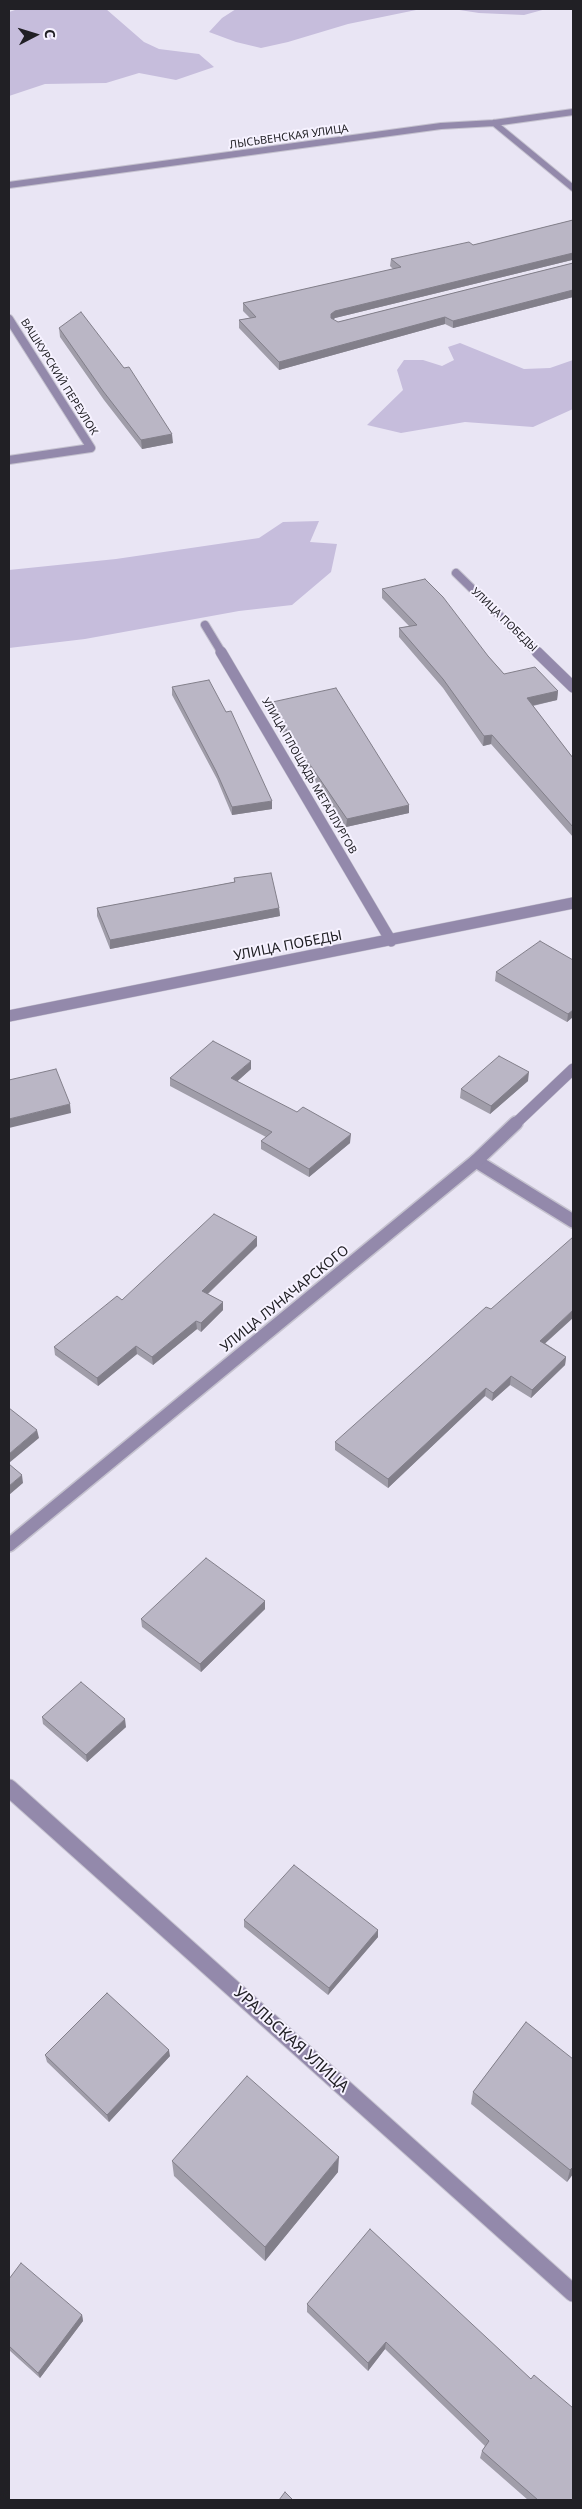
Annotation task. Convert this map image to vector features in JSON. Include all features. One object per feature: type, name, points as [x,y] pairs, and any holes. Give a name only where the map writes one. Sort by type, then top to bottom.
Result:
[{"type":"street","name":"ЛЫСЬВЕНСКАЯ УЛИЦА","points":[[9,185],[441,126],[494,123],[573,112]]},
{"type":"street","points":[[494,123],[573,188]]},
{"type":"street","name":"ВАШКУРСКИЙ ПЕРЕУЛОК","points":[[9,319],[91,448],[9,460]]},
{"type":"street","name":"УЛИЦА ПОБЕДЫ","points":[[456,573],[573,687]]},
{"type":"street","name":"УЛИЦА ПЛОЩАДЬ МЕТАЛЛУРГОВ","points":[[206,624],[391,941]]},
{"type":"street","name":"УЛИЦА ПОБЕДЫ","points":[[9,1016],[391,941],[573,903]]},
{"type":"street","name":"УЛИЦА ЛУНАЧАРСКОГО","points":[[9,1545],[476,1161],[573,1069]]},
{"type":"street","points":[[476,1161],[573,1221]]},
{"type":"street","name":"УРАЛЬСКАЯ УЛИЦА","points":[[9,1788],[573,2293]]},
{"type":"shaded area","points":[[18,9],[106,9],[144,42],[159,49],[199,54],[214,67],[176,80],[139,73],[106,83],[45,84],[9,96],[9,12]]},
{"type":"shaded area","points":[[236,9],[421,9],[348,24],[261,48],[236,42],[209,32],[222,18]]},
{"type":"shaded area","points":[[453,9],[546,9],[524,15],[479,13]]},
{"type":"shaded area","points":[[460,343],[524,369],[550,368],[573,360],[573,409],[533,427],[465,422],[401,433],[367,425],[403,390],[397,370],[404,360],[423,360],[442,366],[454,360],[448,347]]},
{"type":"shaded area","points":[[319,521],[310,542],[337,544],[331,572],[292,605],[239,611],[85,639],[9,648],[9,570],[116,559],[259,538],[283,522]]},
{"type":"building","points":[[573,220],[573,253],[335,311],[331,314],[331,318],[338,322],[573,263],[573,290],[453,321],[445,317],[279,362],[239,320],[256,317],[243,303],[401,267],[391,259],[469,242],[473,245]]},
{"type":"building","points":[[81,312],[124,368],[129,367],[172,434],[141,440],[103,391],[59,328]]},
{"type":"building","points":[[425,579],[443,597],[504,674],[535,667],[558,691],[527,698],[573,758],[573,827],[492,735],[484,736],[443,679],[399,628],[417,625],[382,589]]},
{"type":"building","points":[[209,680],[226,712],[231,711],[272,801],[232,807],[216,771],[172,687]]},
{"type":"building","points":[[336,688],[409,805],[347,819],[268,703]]},
{"type":"building","points":[[271,873],[279,908],[110,940],[97,908],[235,882],[234,878]]},
{"type":"building","points":[[540,941],[573,960],[573,1010],[568,1014],[496,972]]},
{"type":"building","points":[[213,1041],[251,1061],[231,1078],[297,1112],[303,1107],[351,1134],[309,1169],[261,1141],[272,1132],[170,1078]]},
{"type":"building","points":[[499,1056],[529,1072],[491,1106],[461,1089]]},
{"type":"building","points":[[56,1069],[70,1104],[9,1119],[9,1080]]},
{"type":"building","points":[[214,1214],[257,1237],[202,1291],[223,1302],[201,1323],[196,1321],[152,1357],[136,1346],[97,1378],[54,1347],[117,1296],[122,1300]]},
{"type":"building","points":[[573,1237],[573,1310],[540,1341],[566,1357],[532,1390],[511,1376],[493,1393],[486,1388],[388,1479],[335,1442],[486,1307],[491,1309]]},
{"type":"building","points":[[9,1408],[37,1430],[9,1454]]},
{"type":"building","points":[[9,1464],[22,1475],[9,1486]]},
{"type":"building","points":[[206,1558],[265,1601],[200,1664],[141,1619]]},
{"type":"building","points":[[81,1682],[125,1719],[86,1755],[42,1717]]},
{"type":"building","points":[[294,1865],[378,1930],[329,1988],[244,1920]]},
{"type":"building","points":[[107,1993],[169,2050],[107,2115],[45,2055]]},
{"type":"building","points":[[526,2022],[573,2059],[573,2167],[570,2170],[473,2092]]},
{"type":"building","points":[[247,2076],[339,2157],[265,2247],[172,2161]]},
{"type":"building","points":[[370,2229],[531,2379],[534,2375],[573,2408],[573,2500],[538,2500],[482,2451],[489,2441],[386,2342],[368,2363],[307,2304]]},
{"type":"building","points":[[21,2263],[82,2315],[38,2373],[9,2346],[9,2279]]},
{"type":"building","points":[[285,2492],[293,2500],[279,2500]]}]
